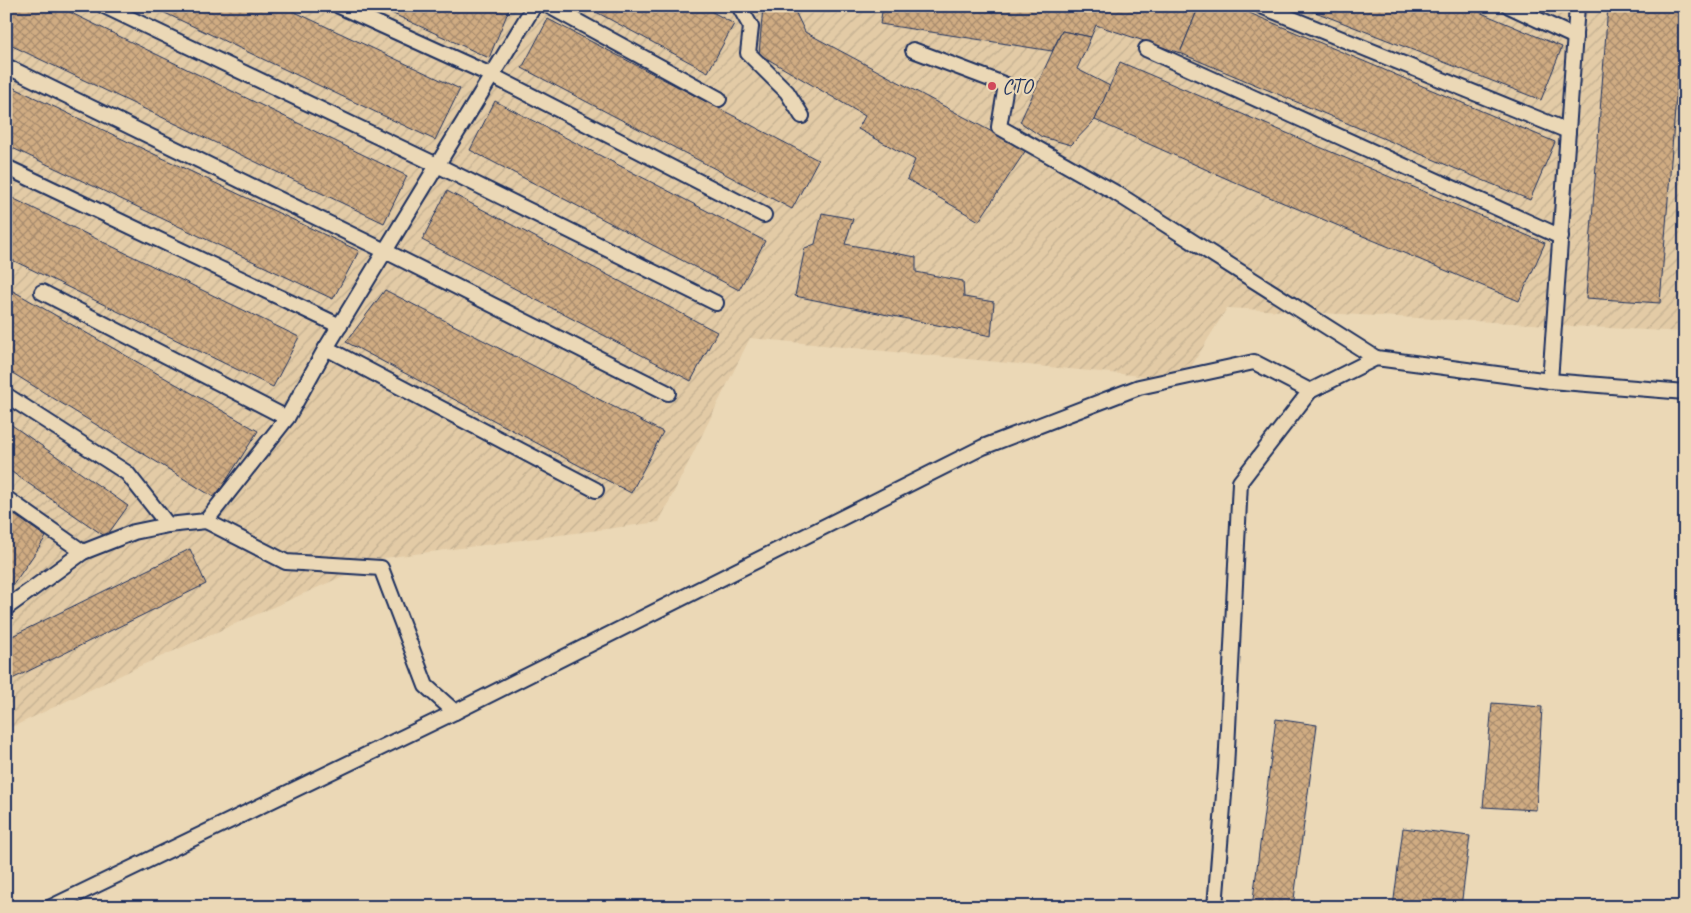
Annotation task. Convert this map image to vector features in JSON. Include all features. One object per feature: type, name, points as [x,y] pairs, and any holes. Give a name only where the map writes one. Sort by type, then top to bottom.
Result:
[{"type":"lane","points":[[104,6],[437,165],[716,303]]},
{"type":"lane","points":[[339,6],[491,75],[764,215]]},
{"type":"lane","points":[[206,521],[287,418],[326,348],[534,6]]},
{"type":"lane","points":[[549,6],[719,98]]},
{"type":"lane","points":[[739,6],[751,27],[748,53],[787,92],[802,116]]},
{"type":"lane","points":[[1261,6],[1568,131]]},
{"type":"lane","points":[[1509,6],[1575,37]]},
{"type":"lane","points":[[1550,381],[1577,6]]},
{"type":"lane","points":[[1146,49],[1561,237]]},
{"type":"lane","points":[[913,50],[1006,85],[999,127],[1124,198],[1376,358],[1550,381],[1685,392]]},
{"type":"lane","points":[[6,66],[385,251],[668,393]]},
{"type":"lane","points":[[6,167],[340,326]]},
{"type":"lane","points":[[42,292],[287,418]]},
{"type":"lane","points":[[326,348],[596,490]]},
{"type":"lane","points":[[1214,907],[1226,768],[1240,482],[1310,391],[1376,358]]},
{"type":"lane","points":[[50,907],[455,712],[983,447],[1139,387],[1254,362],[1310,391]]},
{"type":"lane","points":[[6,395],[127,473],[168,525]]},
{"type":"lane","points":[[6,498],[83,552]]},
{"type":"lane","points":[[7,607],[83,552],[134,532],[168,525],[206,521],[286,562],[381,568],[426,686],[455,712]]},
{"type":"shaded area","points":[[6,6],[1685,6],[1685,332],[1227,308],[1183,380],[750,338],[659,522],[384,558],[142,665],[6,730]]},
{"type":"building","points":[[6,6],[57,6],[407,176],[384,223],[6,43]]},
{"type":"building","points":[[150,6],[282,6],[460,89],[435,140]]},
{"type":"building","points":[[376,6],[508,6],[510,7],[489,58]]},
{"type":"building","points":[[585,6],[702,6],[734,24],[708,72]]},
{"type":"building","points":[[763,6],[797,6],[795,11],[805,32],[1026,150],[979,221],[907,179],[915,160],[858,129],[865,116],[759,54]]},
{"type":"building","points":[[797,6],[831,6],[830,12],[795,11]]},
{"type":"building","points":[[883,6],[1199,6],[1180,53],[1096,25],[1091,37],[1062,31],[1052,51],[880,24]]},
{"type":"building","points":[[1199,6],[1233,6],[1555,142],[1530,200],[1180,53]]},
{"type":"building","points":[[1300,6],[1465,6],[1562,47],[1541,100]]},
{"type":"building","points":[[1608,6],[1683,6],[1660,303],[1586,298]]},
{"type":"building","points":[[548,19],[818,160],[792,209],[522,68]]},
{"type":"building","points":[[1062,31],[1091,37],[1077,69],[1110,86],[1095,120],[1071,145],[1042,137],[1020,122]]},
{"type":"building","points":[[1120,62],[1545,243],[1519,301],[1250,189],[1095,120]]},
{"type":"building","points":[[6,84],[359,251],[333,299],[6,145]]},
{"type":"building","points":[[495,101],[765,241],[739,290],[470,150]]},
{"type":"building","points":[[447,191],[717,332],[691,381],[422,240]]},
{"type":"building","points":[[6,195],[299,337],[273,387],[6,257]]},
{"type":"building","points":[[822,213],[853,219],[845,244],[916,257],[916,272],[963,281],[964,297],[994,302],[991,336],[795,296],[805,248],[815,244]]},
{"type":"building","points":[[6,287],[258,431],[215,498],[6,369]]},
{"type":"building","points":[[385,290],[663,432],[631,493],[346,342]]},
{"type":"building","points":[[6,421],[128,506],[106,537],[6,468]]},
{"type":"building","points":[[6,509],[46,537],[13,585],[6,580]]},
{"type":"building","points":[[190,549],[206,584],[6,682],[6,639]]},
{"type":"building","points":[[1492,703],[1542,707],[1536,810],[1483,807]]},
{"type":"building","points":[[1276,719],[1317,725],[1293,907],[1252,907]]},
{"type":"building","points":[[1403,828],[1470,836],[1461,907],[1393,907]]},
{"type":"place","name":"СТО","points":[[992,86]]}]
